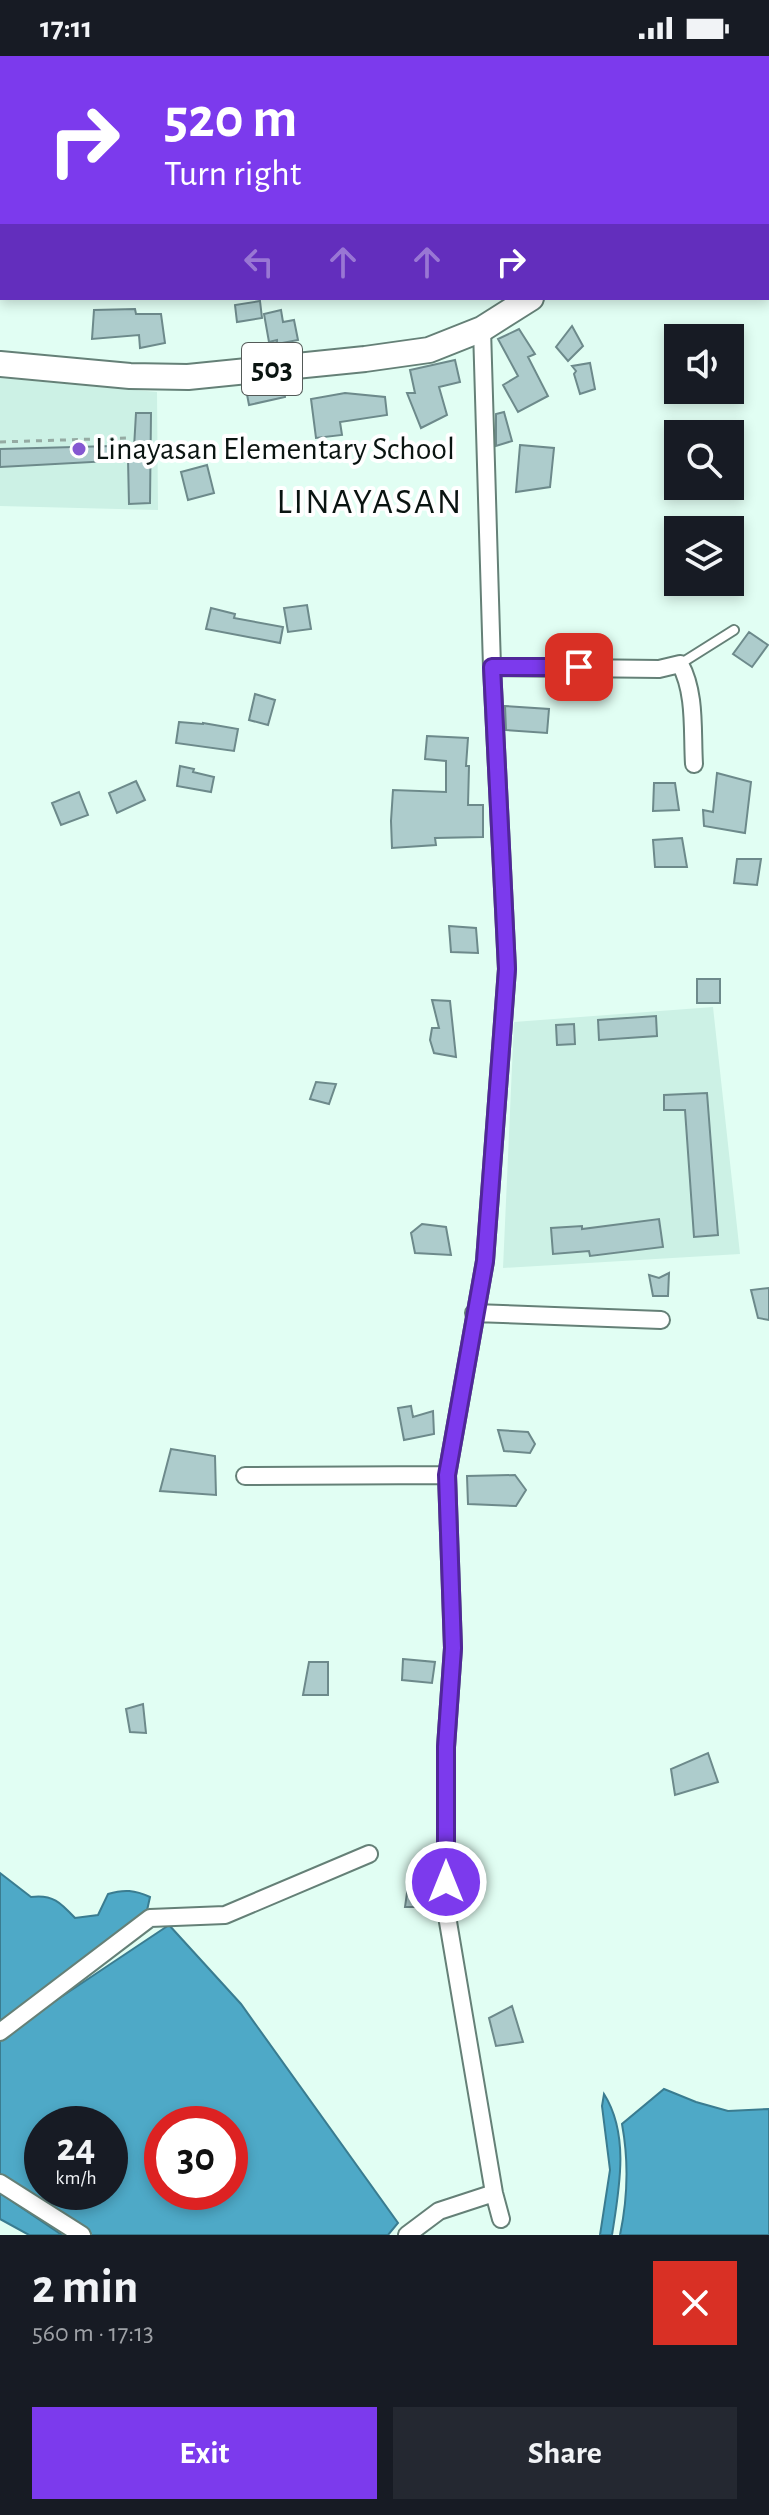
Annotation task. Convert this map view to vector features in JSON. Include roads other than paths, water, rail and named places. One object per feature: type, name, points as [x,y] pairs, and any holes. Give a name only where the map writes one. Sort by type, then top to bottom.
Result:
[{"type":"main road","name":"503","points":[[0,364],[130,376],[188,377],[365,359],[429,350],[482,329],[528,300]]},
{"type":"street","points":[[482,329],[492,667],[507,969],[485,1261],[447,1475],[453,1648],[446,1747],[446,1910],[501,2219]]},
{"type":"street","points":[[492,667],[659,669],[680,664],[688,678],[694,764]]},
{"type":"street","points":[[474,1313],[661,1320]]},
{"type":"street","points":[[245,1476],[447,1475]]},
{"type":"street","points":[[0,2032],[150,1918],[225,1915],[369,1854]]},
{"type":"street","points":[[0,2183],[82,2235]]},
{"type":"street","points":[[407,2235],[439,2211],[494,2193]]},
{"type":"lane","points":[[680,664],[734,630]]},
{"type":"water","points":[[0,1873],[31,1897],[56,1901],[75,1918],[98,1915],[108,1894],[124,1891],[150,1897],[146,1915],[75,1974],[0,2021]]},
{"type":"water","points":[[169,1925],[241,2004],[398,2223],[388,2235],[85,2235],[48,2210],[128,2210],[128,2106],[24,2106],[24,2194],[0,2178],[0,2041],[16,2027]]},
{"type":"water","points":[[664,2089],[728,2111],[769,2109],[769,2235],[620,2235],[627,2180],[622,2124]]},
{"type":"water","points":[[604,2094],[612,2110],[620,2145],[612,2235],[600,2235],[610,2170],[602,2106]]},
{"type":"water","points":[[0,2193],[62,2235],[29,2235],[0,2219]]},
{"type":"place","name":"Linayasan Elementary School","points":[[79,449]]},
{"type":"district","name":"LINAYASAN","points":[[370,502]]}]
